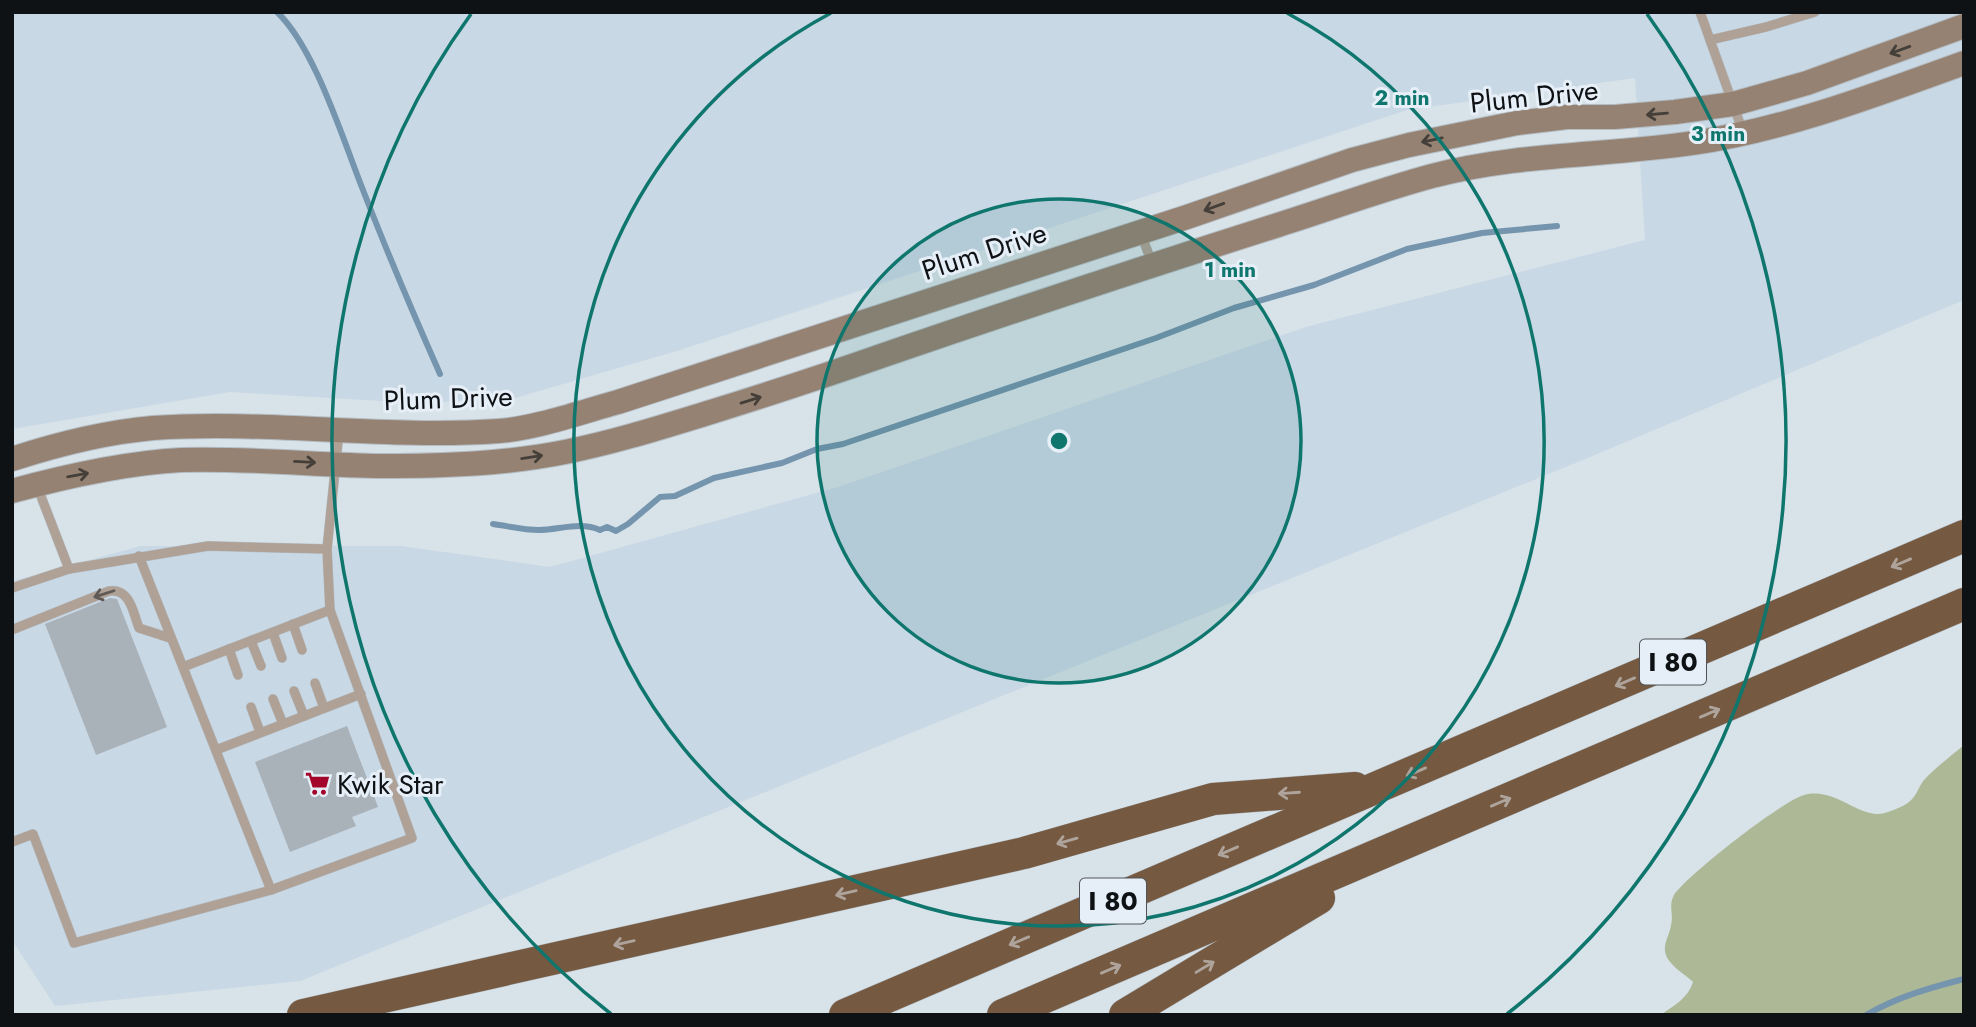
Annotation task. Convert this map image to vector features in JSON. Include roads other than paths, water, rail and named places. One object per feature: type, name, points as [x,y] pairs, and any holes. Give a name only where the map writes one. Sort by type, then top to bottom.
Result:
[{"type":"highway","name":"I 80","points":[[845,1015],[1964,536]]},
{"type":"highway","name":"I 80","points":[[1003,1015],[1964,604]]},
{"type":"highway","points":[[303,1015],[1024,853],[1213,799],[1381,786]]},
{"type":"highway","points":[[1125,1015],[1416,839]]},
{"type":"street","name":"Plum Drive","points":[[12,459],[55,445],[151,428],[234,427],[425,432],[501,430],[559,418],[618,402],[1141,232],[1352,160],[1433,140],[1530,121],[1663,113],[1733,104],[1807,83],[1964,26]]},
{"type":"street","points":[[12,491],[73,475],[176,460],[251,459],[381,466],[505,462],[629,438],[1432,176],[1480,165],[1564,154],[1626,152],[1744,134],[1821,114],[1964,63]]},
{"type":"lane","points":[[1700,12],[1744,134]]},
{"type":"lane","points":[[1710,40],[1815,12]]},
{"type":"lane","points":[[1141,232],[1153,265]]},
{"type":"lane","points":[[12,842],[33,834],[74,943],[271,890],[412,838],[330,610],[327,549],[339,430]]},
{"type":"lane","points":[[37,484],[69,569]]},
{"type":"lane","points":[[12,588],[69,569],[208,546],[327,549]]},
{"type":"lane","points":[[139,556],[271,890]]},
{"type":"lane","points":[[13,629],[117,590],[127,596],[139,628],[170,638]]},
{"type":"lane","points":[[183,667],[330,610]]},
{"type":"lane","points":[[293,624],[303,650]]},
{"type":"lane","points":[[273,633],[282,658]]},
{"type":"lane","points":[[251,641],[261,666]]},
{"type":"lane","points":[[229,649],[238,674]]},
{"type":"lane","points":[[315,683],[324,708]]},
{"type":"lane","points":[[294,691],[304,716]]},
{"type":"lane","points":[[216,750],[361,694]]},
{"type":"lane","points":[[273,699],[283,724]]},
{"type":"lane","points":[[251,707],[260,732]]},
{"type":"waterway","points":[[277,12],[291,28],[316,71],[440,374]]},
{"type":"waterway","points":[[493,524],[533,530],[585,526],[600,530],[607,527],[616,531],[660,497],[675,496],[714,478],[782,463],[817,449],[843,444],[1156,338],[1234,308],[1314,285],[1407,249],[1482,233],[1557,226]]},
{"type":"waterway","points":[[1866,1015],[1913,994],[1964,979]]},
{"type":"place","name":"Kwik Star","points":[[317,784]]}]
